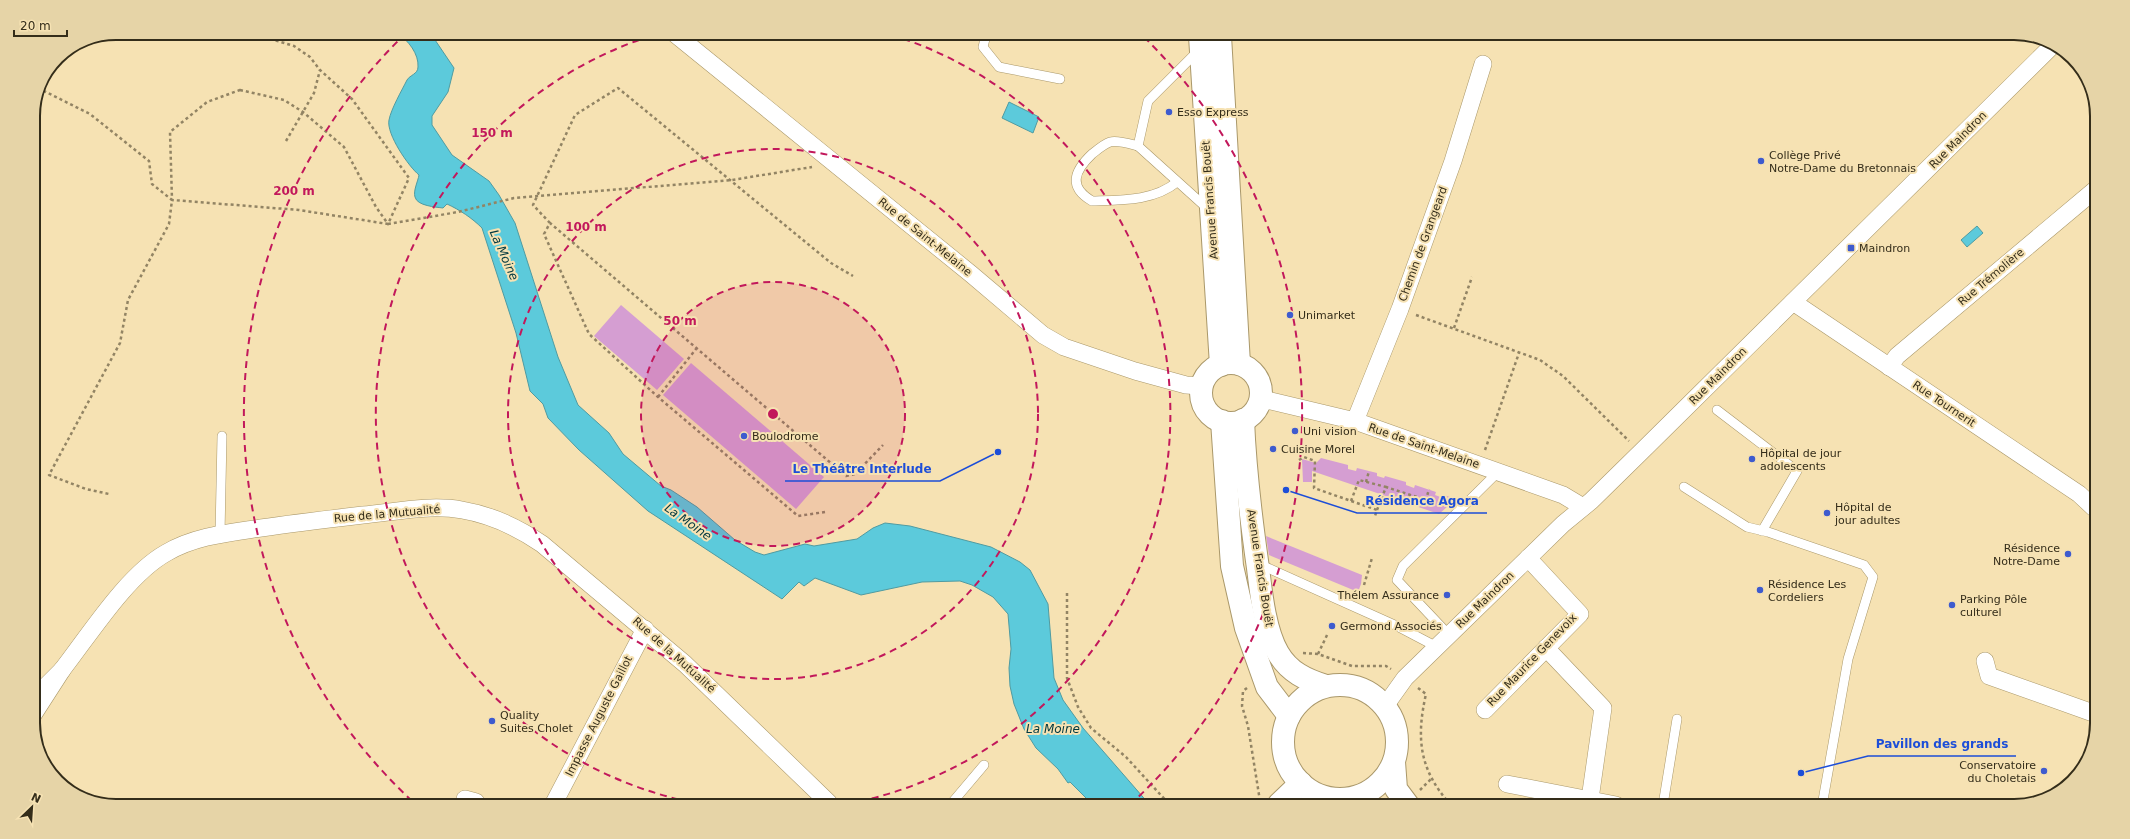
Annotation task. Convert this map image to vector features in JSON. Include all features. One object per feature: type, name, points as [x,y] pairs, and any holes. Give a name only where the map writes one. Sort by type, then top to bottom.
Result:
[{"type":"main road","name":"Avenue Francis Bouët","points":[[1220,40],[1230,365]]},
{"type":"main road","name":"Avenue Francis Bouët","points":[[1200,42],[1211,211],[1230,365]]},
{"type":"main road","points":[[1230,365],[1254,374],[1259,382],[1260,400],[1254,412],[1233,421],[1214,418],[1205,407],[1201,394],[1202,386],[1206,377],[1213,370],[1230,365]]},
{"type":"main road","name":"Avenue Francis Bouët","points":[[1233,421],[1245,467],[1257,564],[1270,635],[1277,653],[1285,663],[1305,680],[1326,686]]},
{"type":"main road","name":"Avenue Francis Bouët","points":[[1233,421],[1232,566],[1246,628],[1266,687],[1289,716]]},
{"type":"main road","points":[[1394,762],[1376,786],[1365,793],[1348,799],[1324,797],[1301,783],[1287,765],[1284,753],[1284,728],[1289,716],[1299,703],[1326,686],[1341,684],[1358,688],[1373,694],[1385,706],[1397,733],[1398,748],[1394,762],[1396,789],[1404,799]]},
{"type":"main road","points":[[1284,799],[1301,783]]},
{"type":"street","name":"Rue de Saint-Melaine","points":[[682,40],[971,274],[1043,335],[1064,347],[1135,371],[1186,385],[1202,386]]},
{"type":"street","name":"Rue Maindron","points":[[1385,706],[1405,678],[1528,558],[1641,452],[2049,49]]},
{"type":"street","name":"Chemin de Grangeard","points":[[1355,421],[1400,309],[1453,161],[1484,64]]},
{"type":"street","name":"Rue Trémolière","points":[[1889,367],[1897,356],[2090,195]]},
{"type":"street","name":"Rue Tournerit","points":[[1793,302],[2079,494],[2090,504]]},
{"type":"street","name":"Rue de Saint-Melaine","points":[[1260,400],[1271,401],[1355,421],[1563,495],[1583,507]]},
{"type":"street","name":"Rue de la Mutualité","points":[[40,705],[62,670],[134,578],[165,553],[187,543],[220,534],[301,522],[426,508],[461,509],[488,515],[519,529],[542,544],[645,629],[725,701],[825,799]]},
{"type":"street","name":"Rue Maurice Genevoix","points":[[1485,710],[1580,614],[1528,558]]},
{"type":"street","name":"Impasse Auguste Gaillot","points":[[556,799],[645,629]]},
{"type":"street","points":[[1507,784],[1590,799],[1603,708],[1546,648]]},
{"type":"street","points":[[1985,662],[1989,676],[2090,712]]},
{"type":"street","name":"Rue de la Mutualité","points":[[40,692],[62,670]]},
{"type":"lane","points":[[985,40],[983,47],[999,67],[1060,79]]},
{"type":"lane","points":[[1138,146],[1148,101],[1200,42]]},
{"type":"lane","points":[[1177,182],[1168,189],[1154,196],[1092,201],[1077,187],[1076,176],[1082,163],[1097,150],[1110,142],[1138,146],[1211,211]]},
{"type":"lane","points":[[1717,410],[1797,471],[1762,531]]},
{"type":"lane","points":[[220,534],[222,436]]},
{"type":"lane","points":[[1449,635],[1397,580],[1403,566],[1498,472]]},
{"type":"lane","points":[[1684,487],[1747,527],[1864,565],[1873,577],[1848,659],[1823,799]]},
{"type":"lane","points":[[1257,564],[1397,626],[1437,647]]},
{"type":"lane","points":[[1665,799],[1677,719]]},
{"type":"lane","points":[[955,799],[984,765]]},
{"type":"path","points":[[274,40],[294,46],[310,57],[320,70],[352,99],[409,178],[388,224]]},
{"type":"path","points":[[286,141],[314,93],[320,70]]},
{"type":"path","points":[[853,276],[831,263],[732,180],[618,88],[575,115],[533,205],[550,224],[696,350],[846,476],[855,474],[883,445]]},
{"type":"path","points":[[109,494],[86,489],[49,475],[120,343],[128,300],[169,224],[172,200],[170,132],[207,102],[240,90],[284,100],[303,112],[344,147],[376,207],[388,224]]},
{"type":"path","points":[[44,91],[90,114],[149,161],[152,184],[172,200],[299,210],[388,224],[458,212],[514,198],[732,180],[835,164]]},
{"type":"path","points":[[550,224],[544,234],[589,334],[658,397],[798,516],[825,512]]},
{"type":"path","points":[[1454,328],[1472,277]]},
{"type":"path","points":[[1400,309],[1540,360],[1563,376],[1641,452]]},
{"type":"path","points":[[658,397],[696,350]]},
{"type":"path","points":[[1479,465],[1520,352]]},
{"type":"path","points":[[1299,460],[1304,457],[1315,461],[1314,488],[1377,510]]},
{"type":"path","points":[[1366,482],[1369,471]]},
{"type":"path","points":[[1351,501],[1359,480],[1426,500],[1429,490]]},
{"type":"path","points":[[1375,516],[1386,487]]},
{"type":"path","points":[[1364,585],[1372,558]]},
{"type":"path","points":[[1067,593],[1067,678],[1078,706],[1091,728],[1126,757],[1164,799]]},
{"type":"path","points":[[1318,654],[1328,633]]},
{"type":"path","points":[[1285,663],[1292,655],[1307,652],[1318,654],[1352,666],[1386,666],[1426,694],[1420,723],[1422,756],[1434,784],[1446,799]]},
{"type":"path","points":[[1259,799],[1256,790],[1256,772],[1248,726],[1242,706],[1243,692],[1263,678]]},
{"type":"shaded area","points":[[621,305],[684,359],[657,390],[594,336]]},
{"type":"shaded area","name":"Boulodrome","points":[[691,363],[824,477],[796,509],[663,395]]},
{"type":"shaded area","points":[[1321,458],[1348,465],[1348,469],[1356,471],[1357,468],[1377,473],[1377,476],[1384,478],[1385,476],[1406,482],[1406,485],[1414,488],[1415,485],[1436,492],[1435,495],[1443,498],[1444,495],[1456,499],[1439,514],[1312,471],[1312,482],[1303,482],[1302,459],[1316,463]]},
{"type":"shaded area","points":[[1266,536],[1362,575],[1358,592],[1269,555]]},
{"type":"water","name":"La Moine","points":[[405,40],[435,40],[454,68],[448,92],[432,116],[432,125],[452,155],[489,181],[499,195],[515,223],[558,357],[578,405],[609,433],[623,454],[661,486],[671,490],[697,507],[735,540],[755,552],[764,555],[805,544],[814,546],[857,539],[873,528],[885,523],[910,526],[991,547],[1020,562],[1030,570],[1048,604],[1054,678],[1063,700],[1083,728],[1145,799],[1087,799],[1070,782],[1068,783],[1058,769],[1036,748],[1024,729],[1014,704],[1010,686],[1009,668],[1011,649],[1008,614],[993,597],[972,585],[960,581],[922,582],[861,595],[815,578],[804,586],[799,582],[782,599],[648,511],[579,450],[548,418],[543,404],[530,391],[516,333],[482,228],[466,214],[447,204],[443,208],[427,206],[416,200],[415,189],[419,175],[399,150],[389,126],[390,116],[408,78],[418,69],[417,57]]},
{"type":"water","points":[[1009,102],[1039,117],[1033,133],[1002,118]]},
{"type":"water","points":[[1977,226],[1983,233],[1967,247],[1961,240]]},
{"type":"place","name":"Esso Express","points":[[1169,112]]},
{"type":"place","name":"Collège Privé Notre-Dame du Bretonnais","points":[[1761,161]]},
{"type":"place","name":"Maindron","points":[[1851,248]]},
{"type":"place","name":"Unimarket","points":[[1290,315]]},
{"type":"place","name":"Uni vision","points":[[1295,431]]},
{"type":"place","name":"Boulodrome","points":[[744,436]]},
{"type":"place","name":"Cuisine Morel","points":[[1273,449]]},
{"type":"place","name":"Le Théâtre Interlude","points":[[998,452]]},
{"type":"place","name":"Hôpital de jour adolescents","points":[[1752,459]]},
{"type":"place","name":"Résidence Agora","points":[[1286,490]]},
{"type":"place","name":"Hôpital de jour adultes","points":[[1827,513]]},
{"type":"place","name":"Résidence Notre-Dame","points":[[2068,554]]},
{"type":"place","name":"Résidence Les Cordeliers","points":[[1760,590]]},
{"type":"place","name":"Thélem Assurance","points":[[1447,595]]},
{"type":"place","name":"Parking Pôle culturel","points":[[1952,605]]},
{"type":"place","name":"Germond Associés","points":[[1332,626]]},
{"type":"place","name":"Quality Suites Cholet","points":[[492,721]]},
{"type":"place","name":"Conservatoire du Choletais","points":[[2044,771]]},
{"type":"place","name":"Pavillon des grands","points":[[1801,773]]}]
